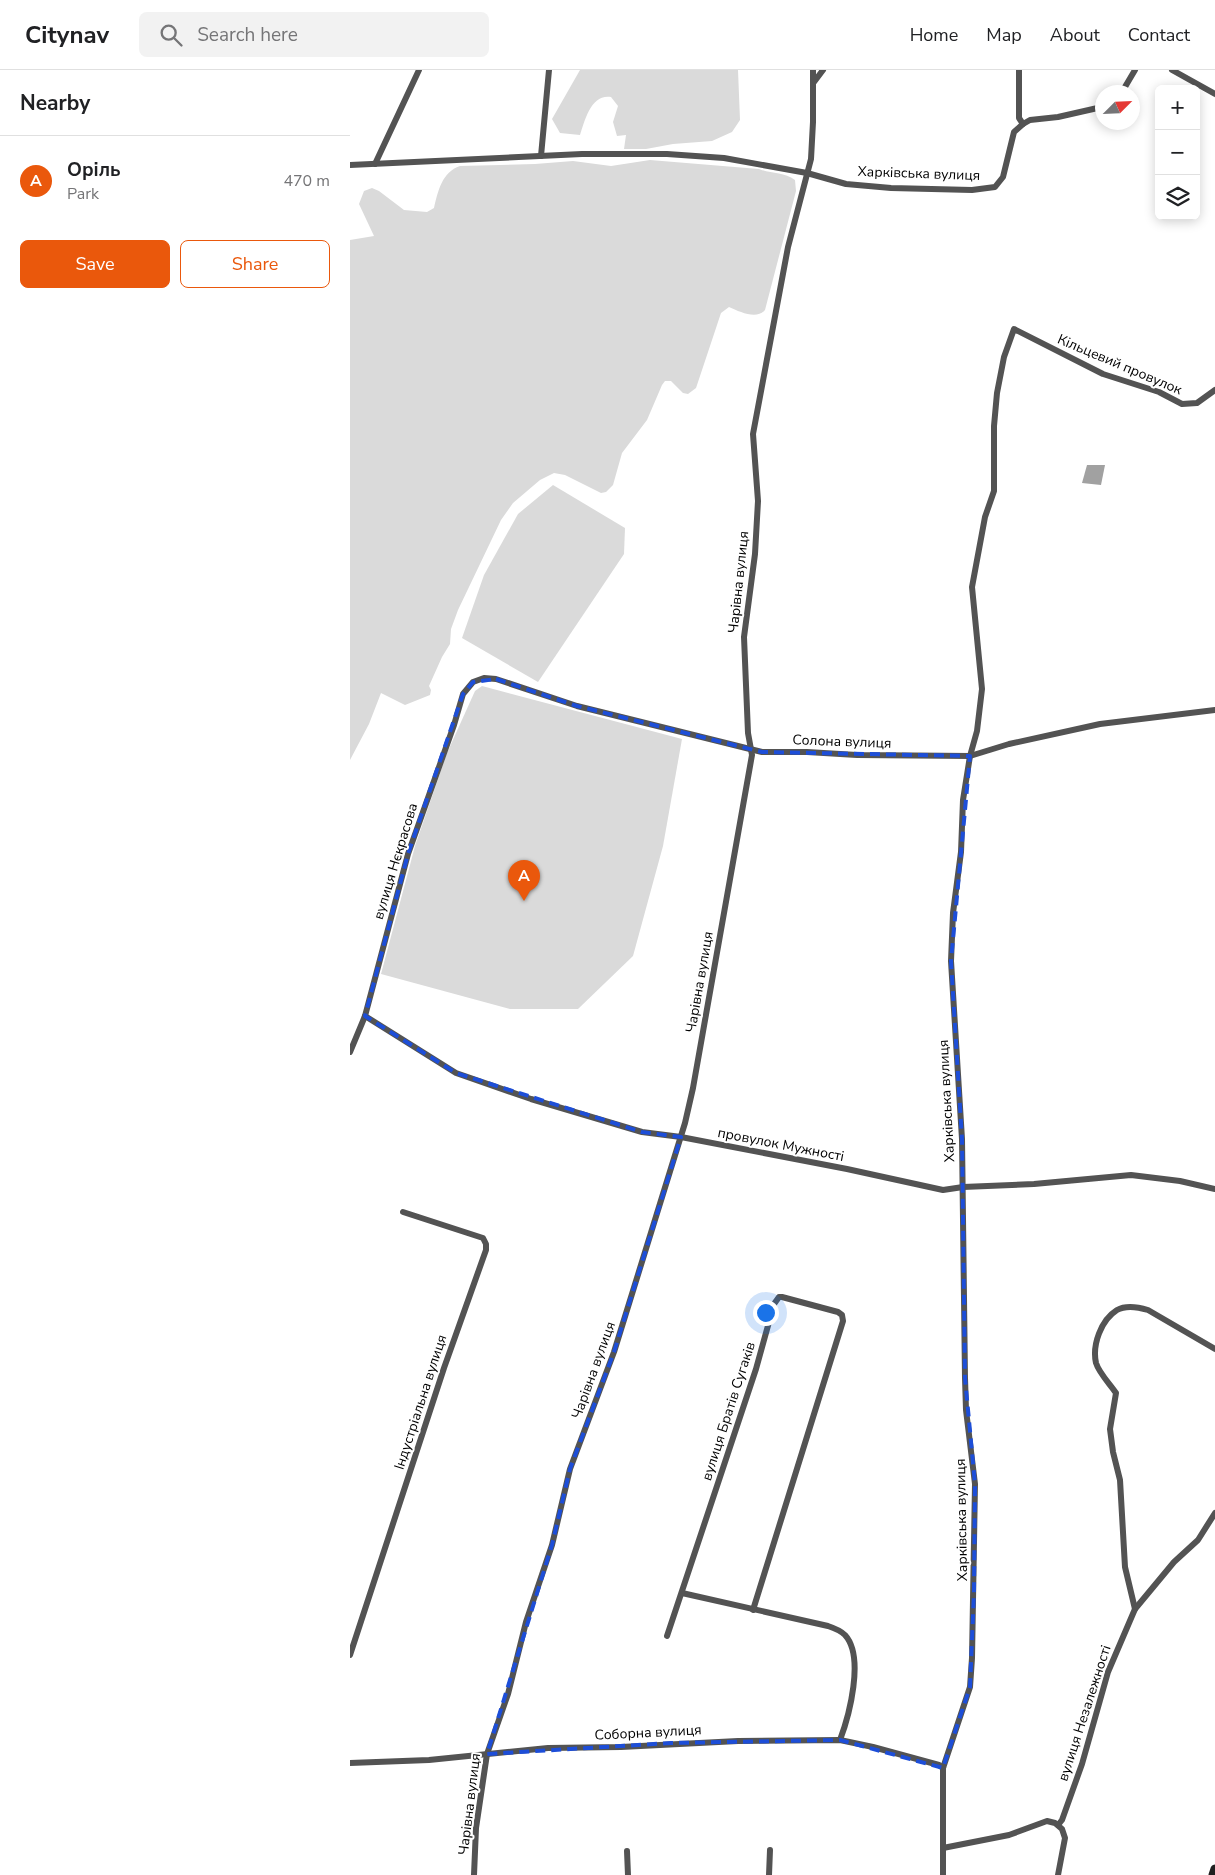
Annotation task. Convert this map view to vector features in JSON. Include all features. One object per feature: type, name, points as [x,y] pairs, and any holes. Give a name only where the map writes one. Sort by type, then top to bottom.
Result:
[{"type":"main road","points":[[1213,1875],[1215,1869]]},
{"type":"street","points":[[375,164],[419,70]]},
{"type":"street","points":[[542,156],[549,70]]},
{"type":"street","name":"Чарівна вулиця","points":[[474,1875],[476,1828],[486,1754],[508,1694],[526,1622],[552,1545],[570,1469],[614,1352],[681,1138],[693,1088],[752,755],[748,733],[744,637],[755,554],[758,501],[753,434],[788,247],[810,159],[813,132],[813,70]]},
{"type":"street","points":[[814,82],[823,70]]},
{"type":"street","points":[[1019,70],[1019,118],[1023,124],[1030,120],[1058,117],[1095,109]]},
{"type":"street","points":[[1126,85],[1135,70]]},
{"type":"street","points":[[1172,70],[1215,94]]},
{"type":"street","name":"Харківська вулиця","points":[[807,173],[846,184],[892,188],[972,190],[995,187],[1003,177],[1014,132],[1023,124]]},
{"type":"street","points":[[350,165],[542,156],[667,154],[724,158],[807,173]]},
{"type":"street","name":"Харківська вулиця","points":[[943,1875],[944,1768],[970,1687],[974,1592],[975,1484],[966,1410],[963,1187],[951,961],[953,913],[961,852],[963,800],[970,756],[978,731],[982,689],[972,587],[985,517],[994,491],[994,426],[997,393],[1004,357],[1014,329]]},
{"type":"street","name":"Кільцевий провулок","points":[[1014,329],[1103,374],[1159,392],[1182,404],[1197,403],[1215,390]]},
{"type":"street","name":"Солона вулиця","points":[[473,682],[484,678],[496,679],[577,706],[762,752],[970,756],[1009,744],[1100,724],[1215,710]]},
{"type":"street","name":"вулиця Нєкрасова","points":[[350,1052],[365,1016],[408,854],[454,725],[463,694],[473,682]]},
{"type":"street","name":"провулок Мужності","points":[[365,1016],[456,1073],[531,1099],[633,1129],[847,1169],[943,1190],[963,1187],[1034,1184],[1131,1174],[1180,1181],[1215,1189]]},
{"type":"street","name":"Індустріальна вулиця","points":[[350,1655],[444,1368],[486,1250],[483,1238],[403,1212]]},
{"type":"street","name":"вулиця Братів Сугаків","points":[[682,1594],[756,1369],[774,1304],[779,1297],[782,1297],[838,1312],[842,1315],[843,1321],[753,1610]]},
{"type":"street","points":[[1135,1609],[1125,1567],[1120,1480],[1110,1429],[1116,1393],[1096,1364],[1098,1340],[1107,1318],[1118,1309],[1136,1306],[1148,1310],[1215,1349]]},
{"type":"street","name":"вулиця Незалежності","points":[[1058,1825],[1062,1820],[1082,1764],[1108,1672],[1135,1609],[1174,1562],[1198,1540],[1215,1513]]},
{"type":"street","points":[[667,1636],[682,1594],[839,1630],[850,1643],[854,1676],[848,1717],[840,1740]]},
{"type":"street","name":"Соборна вулиця","points":[[350,1763],[429,1760],[548,1748],[621,1747],[738,1740],[840,1740],[873,1746],[944,1768]]},
{"type":"street","points":[[943,1848],[1009,1835],[1047,1821],[1058,1825],[1062,1829],[1065,1838],[1058,1875]]},
{"type":"street","points":[[769,1875],[770,1850]]},
{"type":"street","points":[[627,1852],[628,1875]]},
{"type":"highlighted area","points":[[496,679],[577,706],[762,752],[970,756],[951,961],[962,1139],[965,1378],[975,1484],[974,1592],[970,1687],[943,1768],[840,1740],[671,1743],[487,1754],[552,1545],[570,1469],[614,1352],[681,1137],[642,1132],[456,1073],[365,1016],[408,854],[463,694],[473,682]]},
{"type":"shaded area","points":[[580,70],[738,70],[740,120],[732,132],[712,141],[673,144],[646,149],[624,149],[626,135],[617,136],[613,122],[618,106],[611,97],[604,97],[598,100],[590,109],[580,135],[560,133],[552,119]]},
{"type":"shaded area","points":[[650,160],[759,169],[795,180],[796,191],[765,310],[762,313],[753,315],[729,307],[721,313],[696,388],[688,394],[683,393],[671,381],[665,381],[647,420],[622,453],[613,485],[606,492],[601,493],[565,475],[554,473],[540,480],[513,503],[501,520],[458,610],[451,629],[450,644],[429,686],[431,690],[430,695],[405,705],[381,693],[369,724],[350,760],[350,240],[374,236],[359,204],[364,191],[372,188],[379,191],[404,210],[427,212],[434,208],[439,189],[445,177],[460,166],[573,161],[611,166]]},
{"type":"shaded area","points":[[1087,465],[1105,465],[1101,485],[1082,483]]},
{"type":"shaded area","points":[[553,485],[625,528],[624,554],[538,682],[462,638],[484,575],[518,514]]},
{"type":"shaded area","points":[[482,686],[682,739],[663,846],[633,956],[578,1009],[510,1009],[381,974],[415,846],[447,753],[475,691]]},
{"type":"place","name":"Оріль","points":[[524,901]]}]
